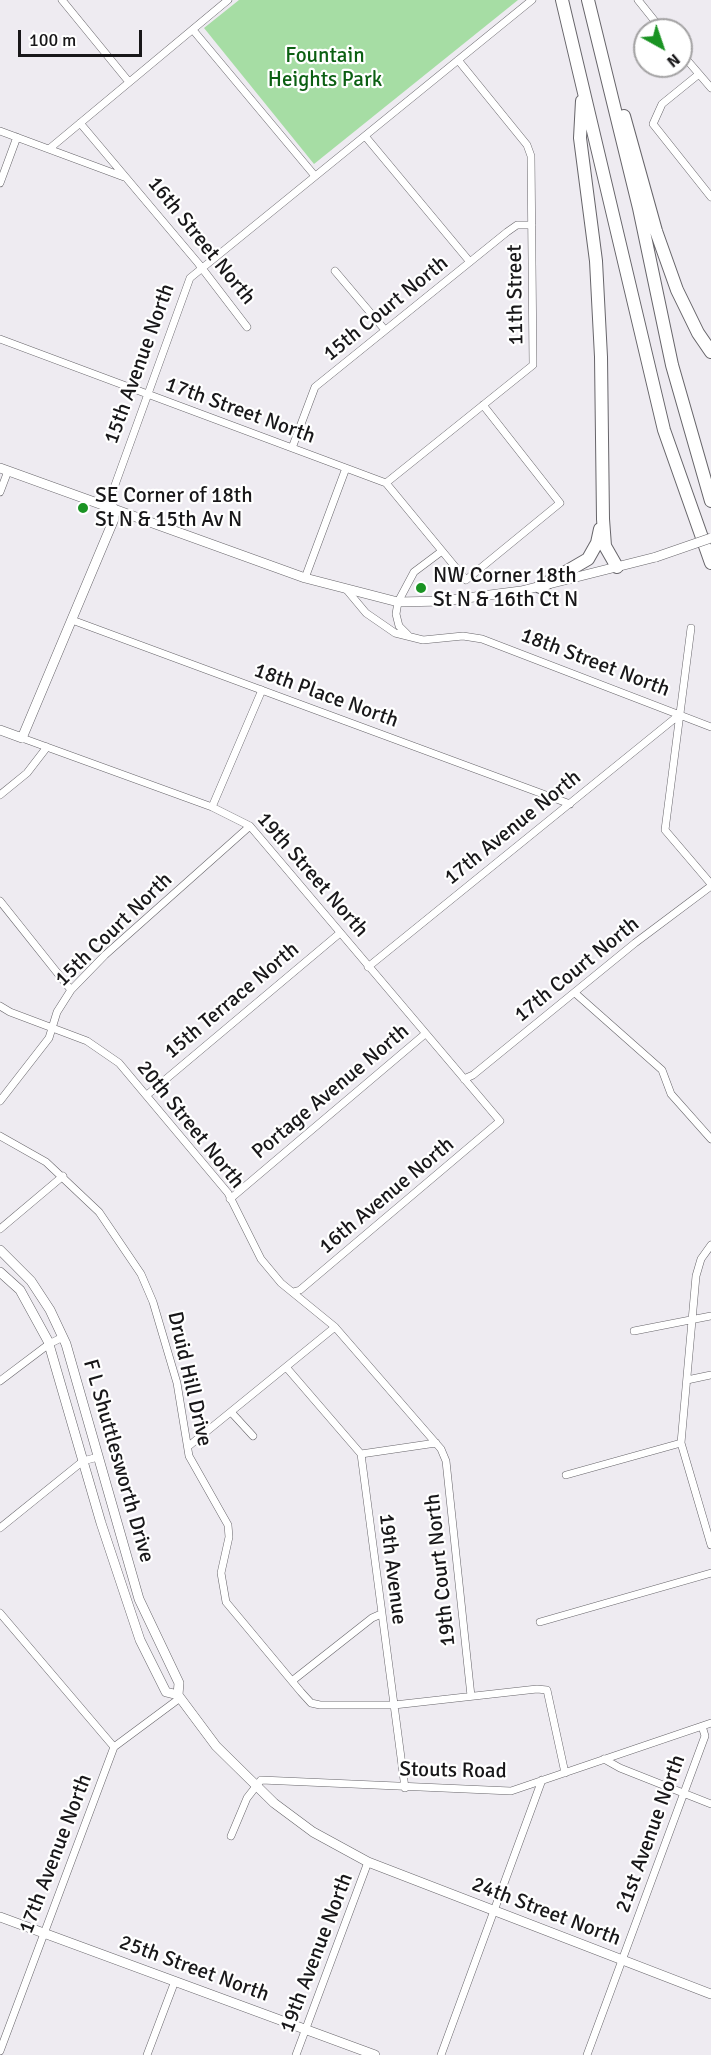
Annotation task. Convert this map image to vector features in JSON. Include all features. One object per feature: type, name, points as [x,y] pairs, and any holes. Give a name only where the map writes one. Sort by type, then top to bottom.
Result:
[{"type":"highway","points":[[588,0],[604,60],[672,365],[711,501]]},
{"type":"highway","points":[[563,4],[664,430],[711,563]]},
{"type":"highway","points":[[604,60],[630,132],[656,231],[677,290],[698,333],[711,352]]},
{"type":"highway","points":[[583,88],[580,138],[596,261],[601,357],[603,519],[605,546],[617,567]]},
{"type":"highway","points":[[540,587],[588,559],[597,543],[603,519]]},
{"type":"main road","points":[[4,470],[305,578],[398,602],[483,597],[540,587],[656,557],[711,538]]},
{"type":"main road","name":"15th Avenue North","points":[[22,738],[114,519],[114,509]]},
{"type":"main road","name":"19th Street North","points":[[0,730],[22,738]]},
{"type":"main road","name":"F L Shuttlesworth Drive","points":[[0,1250],[31,1281],[50,1310],[63,1338],[139,1599],[180,1683],[179,1696]]},
{"type":"main road","name":"F L Shuttlesworth Drive","points":[[0,1272],[20,1290],[49,1344],[140,1641],[166,1692],[179,1696],[216,1746],[274,1803],[313,1832],[368,1862]]},
{"type":"main road","name":"24th Street North","points":[[368,1862],[711,1994]]},
{"type":"main road","name":"25th Street North","points":[[0,1917],[375,2055]]},
{"type":"street","points":[[62,0],[129,82]]},
{"type":"street","points":[[49,149],[228,0]]},
{"type":"street","name":"15th Avenue North","points":[[114,509],[111,496],[190,278],[532,0]]},
{"type":"street","points":[[638,0],[652,18]]},
{"type":"street","points":[[193,30],[315,176]]},
{"type":"street","name":"11th Street","points":[[458,60],[527,145],[531,156],[533,365],[483,405]]},
{"type":"street","points":[[693,67],[711,88]]},
{"type":"street","points":[[699,74],[662,104],[653,123],[711,197]]},
{"type":"street","name":"16th Street North","points":[[80,123],[198,263],[247,327]]},
{"type":"street","name":"16th Street North","points":[[0,131],[126,177]]},
{"type":"street","points":[[365,136],[470,262]]},
{"type":"street","points":[[0,183],[17,137]]},
{"type":"street","name":"15th Court North","points":[[292,448],[315,387],[517,225],[532,225]]},
{"type":"street","points":[[335,271],[385,330]]},
{"type":"street","name":"17th Street North","points":[[0,339],[386,483],[466,580],[560,503],[483,405]]},
{"type":"street","points":[[386,483],[483,405]]},
{"type":"street","points":[[305,578],[346,468]]},
{"type":"street","points":[[0,492],[4,470]]},
{"type":"street","points":[[410,637],[399,626],[396,614],[398,602],[414,572],[442,551]]},
{"type":"street","name":"18th Street North","points":[[346,590],[366,613],[396,633],[423,640],[463,636],[482,639],[711,727]]},
{"type":"street","name":"18th Place North","points":[[72,620],[570,804]]},
{"type":"street","points":[[691,627],[666,831],[711,885]]},
{"type":"street","points":[[212,807],[262,690]]},
{"type":"street","name":"17th Avenue North","points":[[368,967],[679,715]]},
{"type":"street","name":"19th Street North","points":[[22,738],[212,807],[250,826],[500,1121]]},
{"type":"street","points":[[0,795],[27,773],[47,747]]},
{"type":"street","name":"15th Court North","points":[[0,1101],[49,1038],[57,1012],[71,990],[105,955],[250,826]]},
{"type":"street","name":"17th Court North","points":[[464,1078],[473,1075],[711,885]]},
{"type":"street","points":[[0,901],[71,990]]},
{"type":"street","name":"15th Terrace North","points":[[147,1095],[340,933]]},
{"type":"street","points":[[576,993],[662,1070],[671,1094],[711,1139]]},
{"type":"street","name":"20th Street North","points":[[0,1006],[10,1012],[87,1041],[112,1056],[147,1095],[230,1199],[255,1252],[280,1283],[335,1327],[436,1443]]},
{"type":"street","name":"Portage Avenue North","points":[[230,1199],[425,1034]]},
{"type":"street","name":"16th Avenue North","points":[[293,1292],[300,1290],[500,1121]]},
{"type":"street","name":"Druid Hill Drive","points":[[0,1136],[46,1162],[63,1176],[99,1212],[141,1274],[153,1302],[174,1373],[189,1445],[189,1456],[228,1525],[229,1537],[221,1573],[226,1602],[311,1703],[394,1705],[537,1689],[547,1690],[565,1773]]},
{"type":"street","points":[[0,1229],[63,1176]]},
{"type":"street","points":[[711,1245],[698,1267],[681,1443],[711,1545]]},
{"type":"street","points":[[634,1331],[711,1316]]},
{"type":"street","points":[[189,1445],[335,1327]]},
{"type":"street","points":[[0,1381],[49,1344],[63,1338]]},
{"type":"street","points":[[286,1367],[362,1454],[436,1443]]},
{"type":"street","points":[[687,1380],[711,1375]]},
{"type":"street","points":[[231,1412],[253,1437]]},
{"type":"street","name":"19th Court North","points":[[436,1443],[446,1461],[471,1696]]},
{"type":"street","points":[[566,1475],[681,1443]]},
{"type":"street","name":"19th Avenue","points":[[362,1454],[394,1705]]},
{"type":"street","points":[[0,1528],[83,1461],[98,1457]]},
{"type":"street","points":[[540,1622],[711,1573]]},
{"type":"street","points":[[0,1613],[114,1747],[179,1696]]},
{"type":"street","points":[[292,1681],[372,1618],[381,1614]]},
{"type":"street","points":[[394,1705],[405,1788]]},
{"type":"street","name":"Stouts Road","points":[[256,1784],[261,1780],[511,1791],[711,1723]]},
{"type":"street","name":"21st Avenue North","points":[[587,2055],[705,1736],[702,1726]]},
{"type":"street","name":"17th Avenue North","points":[[0,2050],[114,1747]]},
{"type":"street","points":[[604,1759],[620,1768],[711,1804]]},
{"type":"street","points":[[441,2055],[542,1780]]},
{"type":"street","points":[[231,1836],[246,1798],[256,1784]]},
{"type":"street","name":"19th Avenue North","points":[[296,2055],[368,1862]]},
{"type":"street","points":[[147,2055],[175,1981]]},
{"type":"green space","name":"Fountain Heights Park","points":[[239,0],[518,0],[314,164],[204,28]]},
{"type":"place","name":"SE Corner of 18th St N & 15th Av N","points":[[83,508]]},
{"type":"place","name":"NW Corner 18th St N & 16th Ct N","points":[[421,588]]}]
